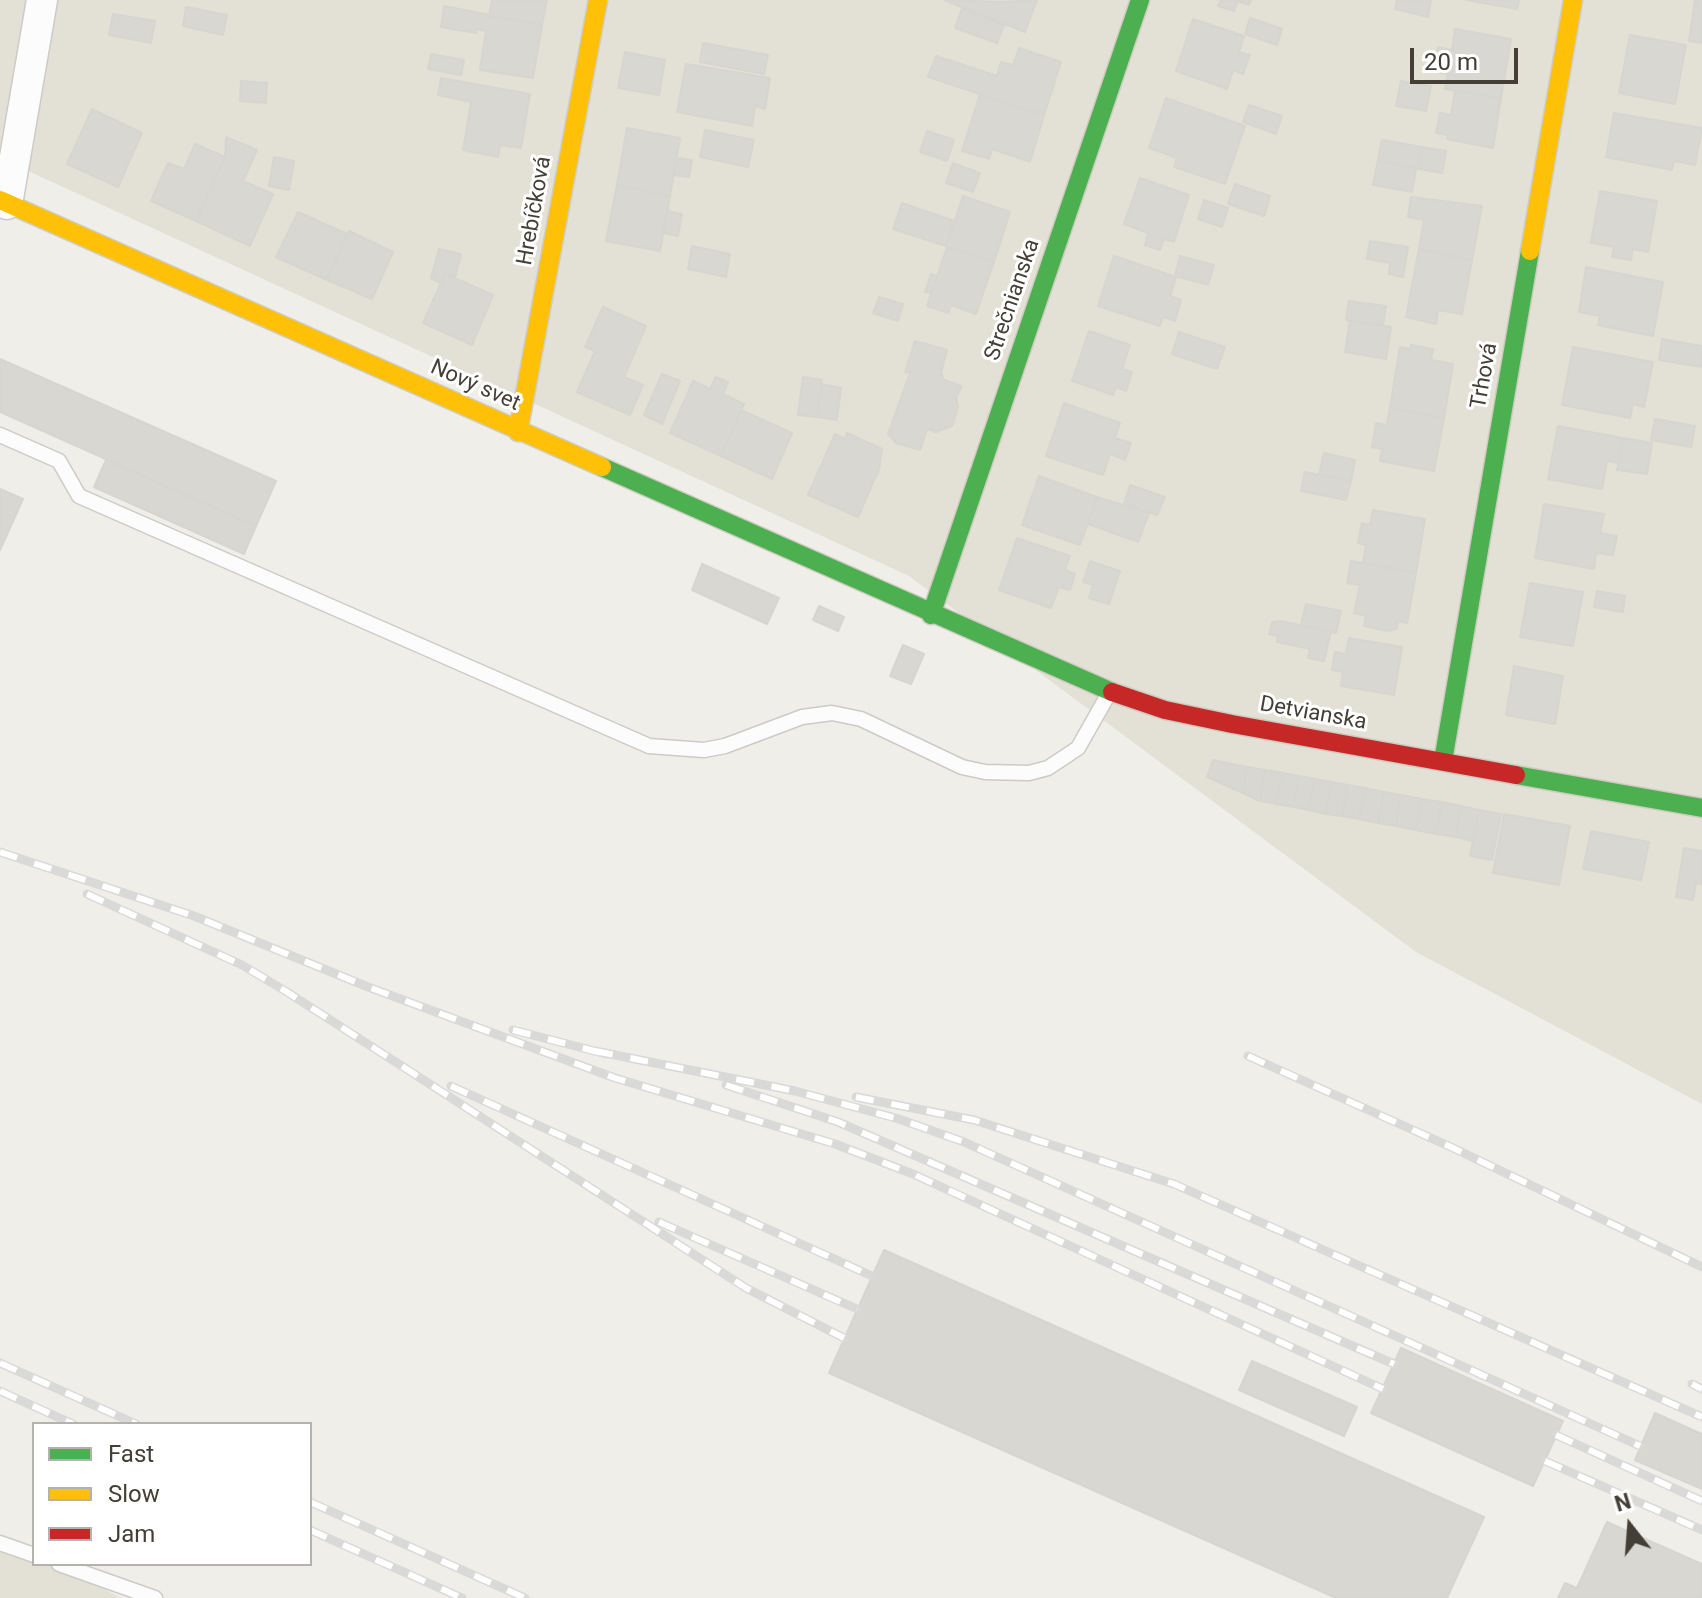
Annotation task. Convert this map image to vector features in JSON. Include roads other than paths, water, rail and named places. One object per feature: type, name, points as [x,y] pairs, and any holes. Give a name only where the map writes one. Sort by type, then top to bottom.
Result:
[{"type":"street","points":[[4,202],[42,0]]},
{"type":"street","name":"Hrebíčková","points":[[518,432],[598,0]]},
{"type":"street","name":"Strečnianska","points":[[931,615],[1140,0]]},
{"type":"street","name":"Trhová","points":[[1443,761],[1573,0]]},
{"type":"street","name":"Nový svet","points":[[4,202],[931,615]]},
{"type":"street","name":"Detvianska","points":[[931,615],[1110,691],[1165,710],[1702,808]]},
{"type":"lane","points":[[0,435],[59,461],[79,496],[649,746],[704,750],[725,746],[802,717],[832,713],[861,719],[962,767],[996,773],[1029,773],[1048,768],[1078,748],[1110,691]]},
{"type":"lane","points":[[0,1543],[32,1554]]},
{"type":"lane","points":[[65,1566],[155,1598]]},
{"type":"railway","points":[[0,852],[194,916],[368,987],[615,1078],[835,1144],[913,1174],[1383,1389]]},
{"type":"railway","points":[[87,894],[242,965],[746,1288],[844,1338]]},
{"type":"railway","points":[[513,1030],[606,1054]]},
{"type":"railway","points":[[595,1051],[795,1091],[899,1119],[964,1142],[1640,1446]]},
{"type":"railway","points":[[1248,1056],[1451,1147],[1702,1267]]},
{"type":"railway","points":[[726,1085],[838,1122],[1394,1364]]},
{"type":"railway","points":[[451,1086],[872,1276]]},
{"type":"railway","points":[[856,1097],[974,1120],[1174,1184],[1702,1417]]},
{"type":"railway","points":[[659,1222],[857,1309]]},
{"type":"railway","points":[[0,1363],[132,1422]]},
{"type":"railway","points":[[1692,1384],[1702,1389]]},
{"type":"railway","points":[[0,1391],[69,1422]]},
{"type":"railway","points":[[1556,1435],[1702,1501]]},
{"type":"railway","points":[[1545,1461],[1702,1530]]},
{"type":"railway","points":[[312,1503],[525,1598]]},
{"type":"railway","points":[[312,1531],[462,1598]]}]
